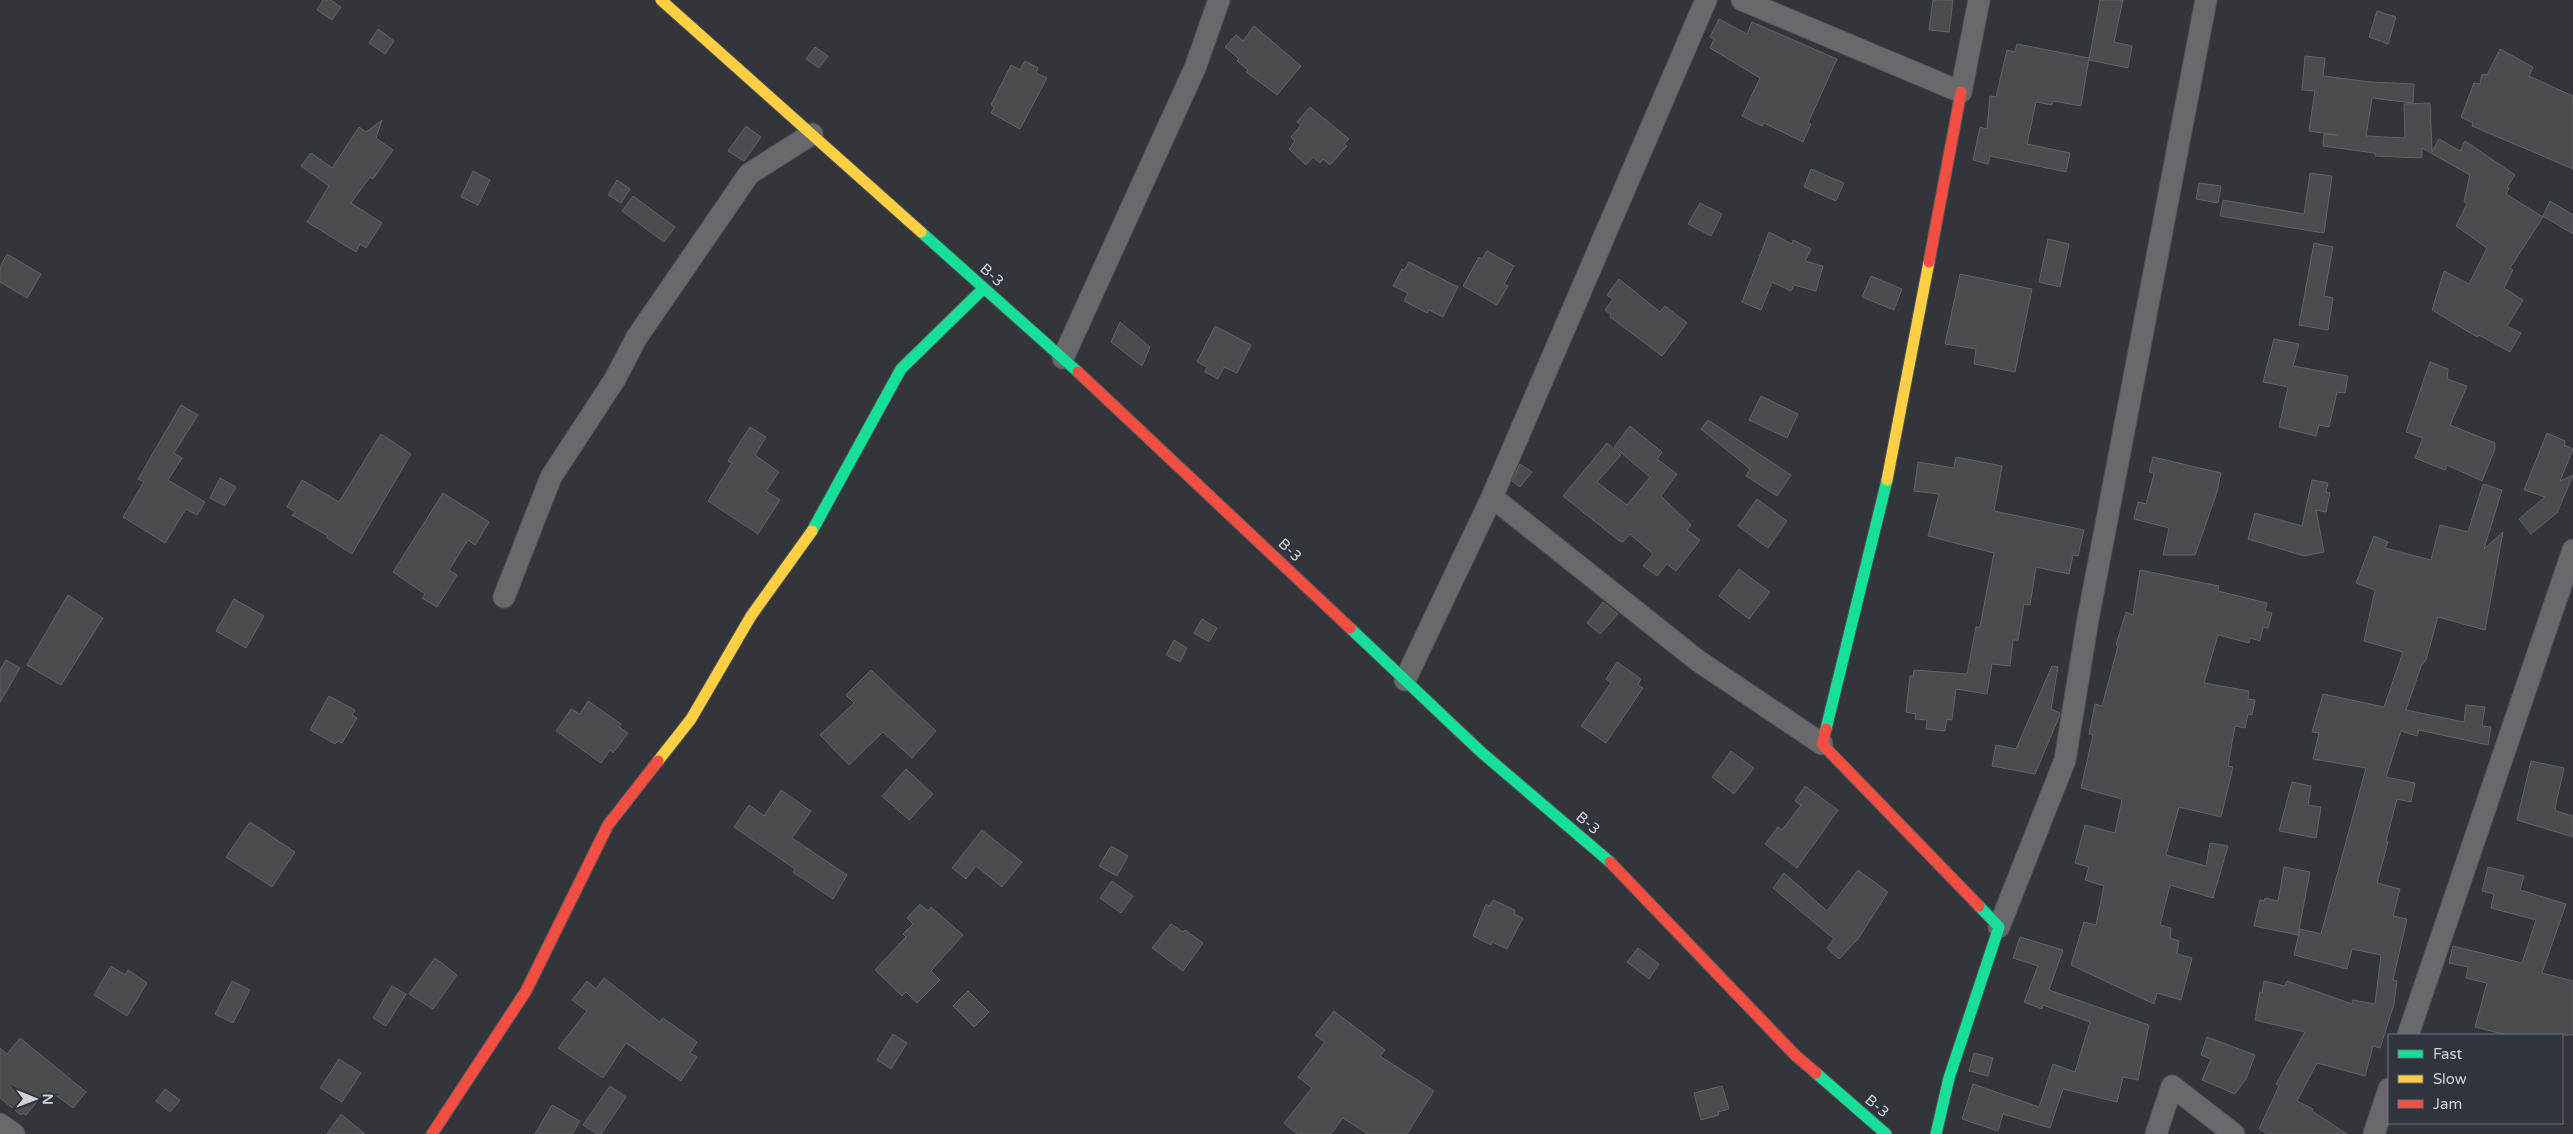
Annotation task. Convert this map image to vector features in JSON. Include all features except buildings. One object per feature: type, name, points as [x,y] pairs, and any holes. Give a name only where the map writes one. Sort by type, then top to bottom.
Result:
[{"type":"street","name":"B-3","points":[[661,0],[1063,358],[1481,752],[1615,867],[1795,1055],[1886,1134]]},
{"type":"street","points":[[1063,358],[1195,68],[1219,0]]},
{"type":"street","points":[[1405,680],[1492,497],[1706,0]]},
{"type":"street","points":[[1742,0],[1961,92]]},
{"type":"street","points":[[1822,744],[1890,468],[1979,0]]},
{"type":"street","points":[[1936,1134],[1949,1078],[1999,926],[2064,760],[2092,600],[2206,0]]},
{"type":"street","points":[[504,597],[551,477],[615,379],[637,337],[749,174],[812,134]]},
{"type":"street","points":[[432,1134],[526,991],[608,825],[691,719],[750,616],[811,533],[901,369],[984,288]]},
{"type":"street","points":[[1492,497],[1697,660],[1822,744],[1999,926]]},
{"type":"street","points":[[2408,1034],[2573,550]]},
{"type":"street","points":[[2156,1134],[2172,1086],[2234,1134]]},
{"type":"street","points":[[2374,1134],[2388,1092]]},
{"type":"street","points":[[0,1124],[14,1134]]},
{"type":"traffic: fast","points":[[921,232],[1078,372]]},
{"type":"traffic: fast","points":[[812,531],[901,369],[984,288]]},
{"type":"traffic: fast","points":[[1826,729],[1887,480]]},
{"type":"traffic: fast","points":[[1350,628],[1481,752],[1610,862]]},
{"type":"traffic: fast","points":[[1936,1134],[1949,1078],[1999,927],[1979,906]]},
{"type":"traffic: fast","points":[[1816,1073],[1886,1134]]},
{"type":"traffic: slow","points":[[661,0],[921,232]]},
{"type":"traffic: slow","points":[[1887,480],[1929,262]]},
{"type":"traffic: slow","points":[[658,761],[691,719],[751,616],[812,531]]},
{"type":"traffic: jam","points":[[1929,262],[1961,92]]},
{"type":"traffic: jam","points":[[1078,372],[1350,628]]},
{"type":"traffic: jam","points":[[1826,729],[1822,744],[1979,906]]},
{"type":"traffic: jam","points":[[432,1134],[526,991],[608,825],[658,761]]},
{"type":"traffic: jam","points":[[1610,862],[1795,1055],[1816,1073]]}]
